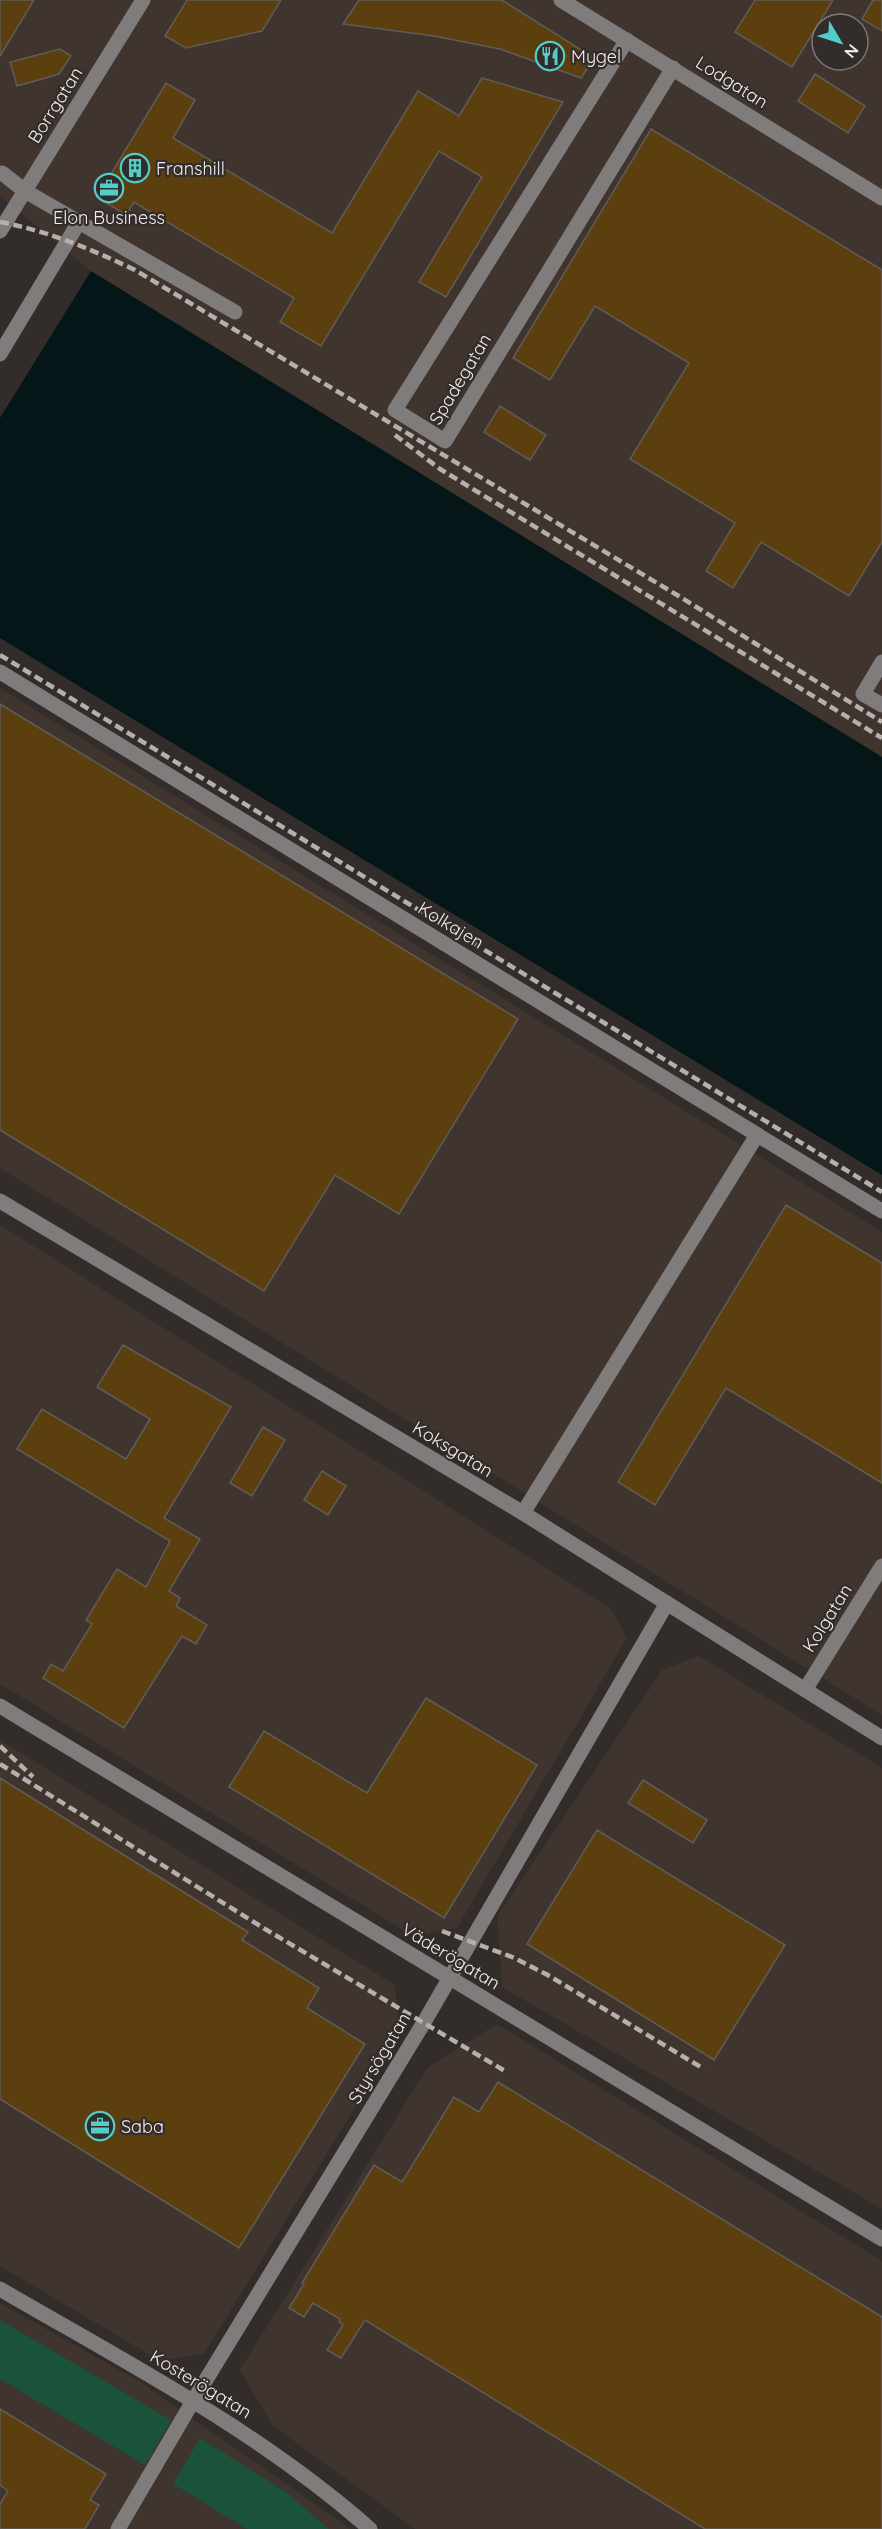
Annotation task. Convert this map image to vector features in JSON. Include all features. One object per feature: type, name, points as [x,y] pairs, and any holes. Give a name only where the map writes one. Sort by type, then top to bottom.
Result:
[{"type":"street","name":"Borrgatan","points":[[0,231],[143,0]]},
{"type":"street","name":"Lodgatan","points":[[561,0],[882,198]]},
{"type":"street","name":"Spadegatan","points":[[627,40],[395,410],[445,441],[673,68]]},
{"type":"street","points":[[2,173],[25,191],[234,312]]},
{"type":"street","points":[[0,354],[79,222]]},
{"type":"street","points":[[882,662],[863,694],[882,705]]},
{"type":"street","name":"Kolkajen","points":[[0,672],[882,1211]]},
{"type":"street","points":[[523,1513],[757,1135]]},
{"type":"street","name":"Koksgatan","points":[[0,1201],[523,1513],[882,1738]]},
{"type":"street","name":"Kolgatan","points":[[805,1690],[882,1566]]},
{"type":"street","name":"Styrsögatan","points":[[118,2529],[450,1977],[667,1603]]},
{"type":"street","name":"Väderögatan","points":[[0,1706],[882,2239]]},
{"type":"street","name":"Kosterögatan","points":[[0,2289],[193,2401],[260,2443],[320,2486],[370,2529]]},
{"type":"shaded area","points":[[5,0],[882,0],[882,757],[91,271],[0,196],[0,8]]},
{"type":"shaded area","points":[[91,271],[882,757],[882,1175],[0,638],[0,418]]},
{"type":"shaded area","points":[[0,688],[882,1232],[882,1715],[0,1168]]},
{"type":"shaded area","points":[[0,1225],[610,1608],[627,1638],[457,1928],[413,1936],[0,1684]]},
{"type":"shaded area","points":[[699,1656],[882,1768],[882,2209],[502,1987],[497,1917],[662,1670]]},
{"type":"shaded area","points":[[0,1740],[395,1985],[400,2034],[204,2354],[160,2361],[0,2266]]},
{"type":"shaded area","points":[[497,2024],[882,2261],[882,2529],[415,2529],[273,2426],[240,2370],[427,2068]]},
{"type":"shaded area","points":[[0,2303],[139,2381],[351,2529],[0,2529]]},
{"type":"green space","points":[[0,2320],[171,2420],[145,2465],[0,2379]]},
{"type":"green space","points":[[200,2438],[286,2492],[329,2529],[247,2529],[173,2484]]},
{"type":"building","points":[[0,0],[34,0],[0,56]]},
{"type":"building","points":[[187,0],[281,0],[262,31],[186,48],[165,36]]},
{"type":"building","points":[[359,0],[502,0],[594,58],[581,78],[500,49],[434,36],[343,24]]},
{"type":"building","points":[[755,0],[833,0],[826,12],[810,12],[810,38],[792,67],[735,32]]},
{"type":"building","points":[[873,0],[882,0],[882,31],[870,24],[870,12],[866,12]]},
{"type":"building","points":[[60,49],[71,56],[59,74],[17,86],[10,62]]},
{"type":"building","points":[[815,74],[865,106],[848,133],[798,101]]},
{"type":"building","points":[[482,78],[563,102],[446,297],[419,282],[482,177],[439,151],[321,346],[280,322],[294,298],[134,202],[126,215],[97,197],[166,83],[195,100],[173,138],[332,233],[418,91],[459,116]]},
{"type":"building","points":[[651,129],[882,270],[882,542],[849,596],[761,542],[733,588],[706,571],[735,523],[630,459],[689,363],[595,306],[550,380],[513,358]]},
{"type":"building","points":[[500,406],[546,435],[530,460],[484,432]]},
{"type":"building","points":[[0,704],[518,1019],[399,1214],[335,1175],[264,1291],[0,1130]]},
{"type":"building","points":[[786,1205],[882,1263],[882,1483],[726,1388],[655,1505],[618,1482]]},
{"type":"building","points":[[123,1345],[231,1407],[164,1518],[200,1539],[169,1591],[180,1598],[176,1606],[207,1625],[196,1644],[182,1636],[124,1728],[43,1678],[51,1664],[63,1671],[92,1624],[86,1620],[117,1569],[146,1587],[170,1541],[17,1449],[42,1409],[126,1459],[150,1419],[97,1387]]},
{"type":"building","points":[[263,1427],[285,1440],[252,1496],[230,1483]]},
{"type":"building","points":[[322,1471],[346,1486],[328,1515],[304,1500]]},
{"type":"building","points":[[426,1698],[537,1765],[444,1918],[229,1787],[264,1731],[367,1793]]},
{"type":"building","points":[[0,1778],[248,1932],[242,1940],[319,1988],[307,2008],[365,2044],[239,2248],[0,2099]]},
{"type":"building","points":[[643,1780],[707,1820],[693,1843],[628,1803]]},
{"type":"building","points":[[597,1830],[785,1945],[714,2060],[527,1944]]},
{"type":"building","points":[[498,2082],[882,2317],[882,2529],[705,2529],[365,2320],[341,2358],[327,2350],[343,2325],[339,2322],[340,2319],[313,2303],[304,2317],[289,2308],[374,2165],[402,2182],[454,2097],[479,2112]]},
{"type":"building","points":[[0,2409],[106,2474],[90,2500],[99,2505],[85,2529],[0,2529],[0,2504],[8,2491],[0,2485]]},
{"type":"railway","points":[[0,222],[35,230],[69,242],[135,270],[677,595],[882,722]]},
{"type":"railway","points":[[395,435],[440,469],[882,738]]},
{"type":"railway","points":[[0,655],[882,1192]]},
{"type":"railway","points":[[0,1746],[33,1777]]},
{"type":"railway","points":[[0,1764],[265,1929],[505,2071]]},
{"type":"railway","points":[[442,1931],[512,1957],[546,1974],[704,2069]]},
{"type":"place","name":"Mygel","points":[[550,56]]},
{"type":"place","name":"Franshill","points":[[135,168]]},
{"type":"place","name":"Elon Business","points":[[109,188]]},
{"type":"place","name":"Saba","points":[[100,2126]]}]
